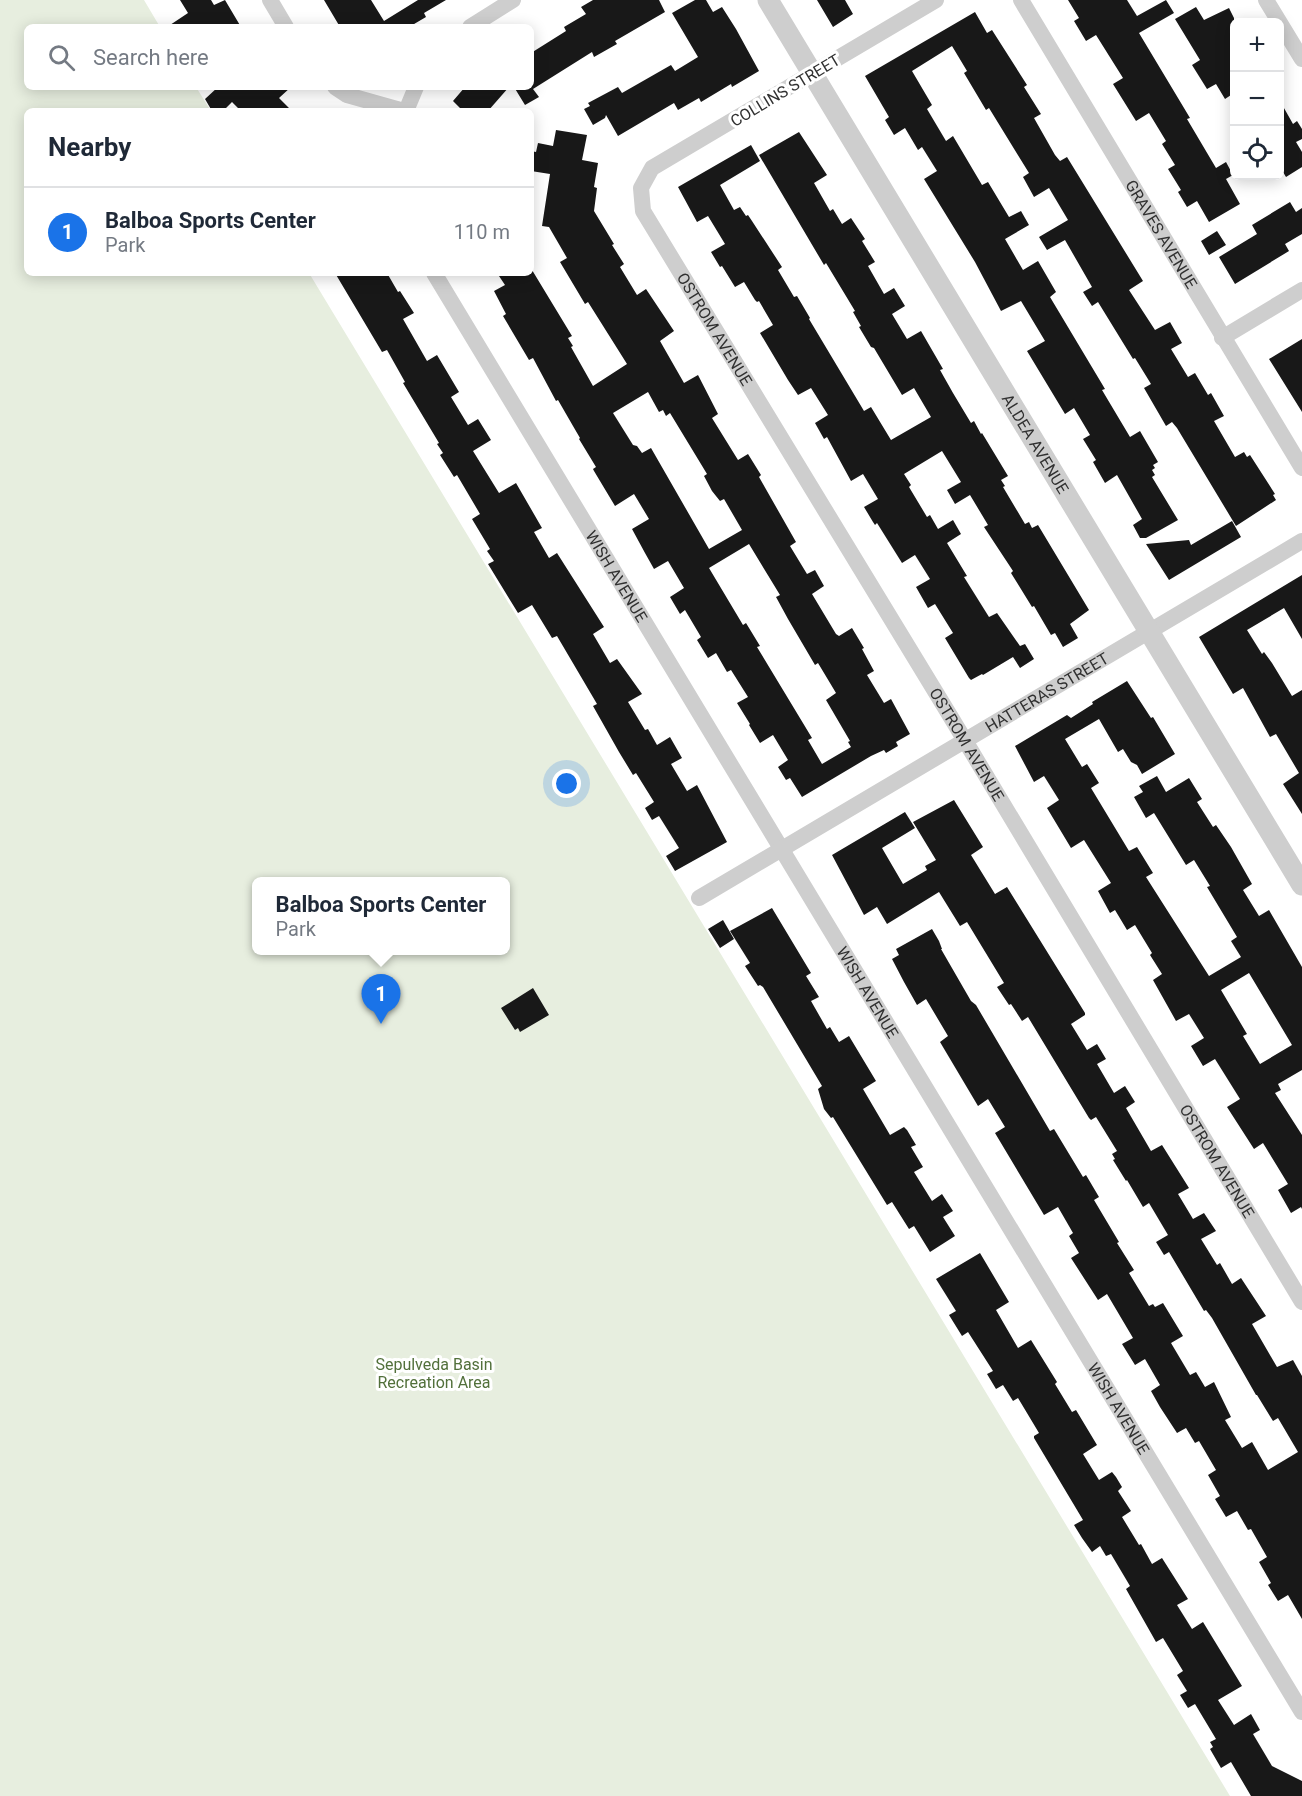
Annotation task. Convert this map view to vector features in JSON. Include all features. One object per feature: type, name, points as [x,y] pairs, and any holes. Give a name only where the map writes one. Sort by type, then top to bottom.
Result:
[{"type":"street","points":[[270,0],[284,24]]},
{"type":"street","points":[[475,24],[513,0]]},
{"type":"street","name":"ALDEA AVENUE","points":[[768,0],[1302,885]]},
{"type":"street","name":"COLLINS STREET","points":[[641,188],[652,168],[936,0]]},
{"type":"street","name":"GRAVES AVENUE","points":[[1021,0],[1302,468]]},
{"type":"street","points":[[1266,0],[1302,58]]},
{"type":"street","points":[[340,90],[347,95],[394,108]]},
{"type":"street","points":[[406,108],[415,90]]},
{"type":"street","name":"OSTROM AVENUE","points":[[641,188],[643,211],[1302,1302]]},
{"type":"street","name":"WISH AVENUE","points":[[436,276],[1302,1712]]},
{"type":"street","points":[[1222,338],[1302,290]]},
{"type":"street","name":"HATTERAS STREET","points":[[699,898],[1302,541]]},
{"type":"green space","name":"Sepulveda Basin Recreation Area","points":[[0,0],[144,0],[158,24],[24,24],[24,90],[198,90],[209,108],[24,108],[24,276],[311,276],[1230,1796],[0,1796]]},
{"type":"building","points":[[180,0],[211,0],[214,5],[225,0],[239,24],[172,24],[188,13]]},
{"type":"building","points":[[324,0],[371,0],[384,21],[418,0],[446,0],[424,13],[426,17],[414,24],[338,24]]},
{"type":"building","points":[[593,0],[659,0],[665,12],[615,41],[617,44],[594,57],[592,52],[534,88],[534,51],[566,31],[564,27],[586,14],[581,7]]},
{"type":"building","points":[[695,0],[706,0],[713,12],[722,7],[759,71],[701,102],[699,98],[678,110],[674,103],[618,136],[606,115],[593,125],[584,109],[590,106],[588,103],[618,87],[622,93],[671,65],[675,71],[698,57],[672,13]]},
{"type":"building","points":[[817,0],[845,0],[853,14],[833,27]]},
{"type":"building","points":[[1068,0],[1127,0],[1137,16],[1166,0],[1174,13],[1139,33],[1190,118],[1187,119],[1216,168],[1226,162],[1230,169],[1230,177],[1226,179],[1240,204],[1209,222],[1197,201],[1187,207],[1178,192],[1181,190],[1168,169],[1175,165],[1162,144],[1166,141],[1149,113],[1136,121],[1113,84],[1123,78],[1096,35],[1086,41],[1074,21],[1079,18]]},
{"type":"building","points":[[1196,7],[1204,20],[1229,8],[1234,18],[1230,18],[1230,96],[1225,99],[1216,84],[1207,89],[1192,65],[1200,60],[1175,19]]},
{"type":"building","points":[[975,12],[987,33],[992,30],[1027,85],[1024,87],[1041,114],[1034,118],[1055,155],[1060,161],[1067,157],[1143,281],[1129,290],[1155,330],[1170,322],[1182,343],[1171,349],[1188,377],[1195,373],[1208,395],[1211,393],[1224,416],[1214,421],[1235,457],[1244,452],[1247,457],[1250,455],[1275,494],[1273,495],[1276,500],[1236,526],[1177,428],[1172,422],[1166,426],[1144,388],[1151,384],[1135,358],[1133,359],[1098,302],[1092,306],[1083,292],[1092,287],[1065,240],[1047,250],[1039,237],[1068,220],[1049,188],[1034,197],[1023,177],[1029,173],[989,108],[986,110],[964,73],[967,71],[952,46],[912,71],[932,105],[927,109],[946,141],[953,136],[982,185],[988,182],[1009,217],[1021,211],[1029,225],[1005,239],[1023,270],[1038,261],[1056,292],[1050,297],[1105,389],[1102,390],[1130,437],[1140,431],[1158,462],[1153,465],[1155,468],[1152,470],[1155,475],[1152,477],[1178,520],[1146,538],[1140,538],[1133,525],[1142,519],[1117,475],[1105,483],[1093,462],[1096,460],[1083,439],[1090,435],[1074,408],[1065,414],[1027,351],[1045,341],[1021,301],[1001,311],[975,262],[924,179],[937,171],[922,147],[918,150],[905,128],[894,135],[885,120],[889,117],[865,76]]},
{"type":"building","points":[[215,90],[288,90],[279,98],[289,108],[238,108],[232,102],[226,108],[210,108],[205,99]]},
{"type":"building","points":[[462,90],[506,90],[491,108],[460,108],[453,101]]},
{"type":"building","points":[[516,90],[534,90],[539,97],[525,105]]},
{"type":"building","points":[[1284,108],[1293,124],[1297,121],[1302,129],[1302,139],[1296,142],[1302,152],[1302,167],[1286,177],[1284,174]]},
{"type":"building","points":[[556,130],[587,135],[582,160],[598,163],[594,187],[597,188],[594,211],[624,264],[620,267],[637,295],[646,289],[674,331],[660,341],[684,383],[698,375],[718,414],[712,418],[738,460],[748,454],[796,542],[790,546],[807,574],[815,570],[824,586],[812,594],[836,634],[839,636],[852,628],[874,671],[867,675],[884,703],[891,699],[910,734],[896,742],[898,746],[886,753],[884,750],[871,756],[802,797],[790,778],[786,780],[778,767],[788,760],[773,735],[760,743],[749,725],[737,703],[748,697],[731,670],[727,672],[716,653],[708,658],[697,640],[701,637],[685,610],[680,614],[670,597],[684,588],[668,561],[654,569],[645,553],[632,529],[649,519],[634,494],[615,506],[594,471],[596,467],[558,400],[556,401],[533,358],[529,360],[503,316],[506,314],[494,291],[505,285],[499,276],[534,276],[534,273],[572,336],[568,338],[573,346],[571,347],[593,386],[627,364],[588,302],[585,304],[560,262],[567,258],[549,227],[542,226],[550,174],[534,171],[534,152],[536,152],[538,143],[553,146]],"holes":[[[648,392],[659,412],[663,410],[666,416],[670,413],[707,474],[704,476],[712,491],[720,501],[724,499],[742,530],[709,549],[651,448],[642,453],[637,446],[633,445],[613,413]],[[749,544],[780,595],[776,597],[788,619],[815,665],[818,663],[836,693],[826,700],[850,741],[848,742],[851,747],[822,764],[808,740],[812,738],[757,647],[760,646],[746,623],[743,625],[709,568]]]},
{"type":"building","points":[[799,132],[827,175],[814,183],[830,211],[833,209],[842,224],[851,218],[865,239],[862,241],[875,262],[868,266],[884,294],[894,288],[905,306],[892,314],[907,339],[921,331],[943,369],[940,370],[971,423],[974,421],[1008,476],[1001,480],[1005,486],[1003,487],[1025,524],[1029,522],[1032,528],[1038,525],[1089,610],[1070,624],[1078,638],[1063,647],[1055,633],[1051,635],[1011,573],[1013,571],[984,527],[988,525],[970,495],[955,504],[947,490],[961,482],[942,451],[904,474],[927,517],[930,515],[938,529],[953,520],[961,534],[947,543],[967,576],[964,577],[989,617],[997,613],[1020,646],[1025,644],[1034,659],[1020,668],[1013,657],[983,675],[971,680],[969,678],[945,638],[953,633],[935,604],[928,608],[916,587],[930,579],[915,555],[902,563],[877,523],[875,525],[873,522],[864,507],[878,499],[863,474],[851,481],[827,437],[824,439],[815,423],[828,415],[811,388],[798,395],[788,380],[760,333],[773,325],[759,301],[755,300],[744,282],[735,287],[722,266],[720,267],[711,252],[725,244],[708,216],[697,222],[678,187],[751,145],[760,161],[720,185],[734,210],[740,207],[746,216],[748,215],[782,267],[778,270],[794,297],[797,296],[864,411],[871,407],[891,440],[931,417],[914,388],[902,395],[859,327],[861,326],[853,312],[855,311],[826,263],[824,265],[759,155]]},
{"type":"building","points":[[1290,202],[1296,212],[1302,208],[1302,234],[1285,244],[1289,251],[1235,284],[1219,257],[1257,234],[1252,225]]},
{"type":"building","points":[[1217,231],[1226,245],[1209,255],[1201,241]]},
{"type":"building","points":[[337,276],[389,276],[398,292],[400,291],[414,313],[403,319],[427,361],[437,355],[459,392],[451,397],[468,425],[478,419],[491,440],[473,451],[499,493],[516,483],[542,528],[534,532],[549,558],[557,553],[604,627],[593,634],[610,663],[617,659],[642,694],[628,702],[657,745],[670,737],[682,758],[671,764],[687,791],[697,785],[727,842],[675,871],[666,856],[679,848],[659,816],[652,820],[645,808],[654,802],[636,773],[633,775],[619,752],[593,706],[597,704],[557,636],[552,638],[532,605],[518,613],[488,564],[494,561],[487,551],[490,549],[472,519],[480,514],[457,475],[454,477],[440,455],[443,453],[437,444],[439,443],[403,383],[405,382],[387,350],[382,352]]},
{"type":"building","points":[[1302,339],[1302,412],[1269,359]]},
{"type":"building","points":[[1232,521],[1241,537],[1169,580],[1146,544],[1189,540],[1191,545]]},
{"type":"building","points":[[1302,575],[1302,639],[1284,608],[1247,630],[1262,654],[1264,652],[1272,663],[1292,696],[1302,690],[1302,814],[1283,784],[1299,773],[1276,734],[1270,737],[1243,688],[1233,694],[1199,637]]},
{"type":"building","points":[[1127,681],[1151,718],[1153,717],[1175,754],[1142,774],[1123,749],[1118,752],[1099,719],[1065,739],[1082,767],[1087,764],[1099,783],[1091,788],[1129,851],[1137,847],[1153,873],[1146,877],[1209,976],[1241,957],[1231,941],[1237,937],[1207,887],[1210,886],[1194,860],[1186,865],[1154,813],[1146,818],[1134,797],[1143,792],[1139,786],[1157,776],[1166,792],[1189,778],[1202,799],[1197,802],[1213,827],[1216,825],[1231,847],[1252,884],[1243,890],[1259,916],[1269,910],[1302,967],[1302,1070],[1278,1084],[1281,1090],[1275,1093],[1302,1135],[1302,1209],[1301,1207],[1291,1213],[1278,1190],[1288,1184],[1263,1143],[1254,1149],[1227,1107],[1240,1099],[1215,1059],[1203,1066],[1191,1046],[1204,1038],[1189,1014],[1176,1021],[1153,980],[1162,974],[1150,955],[1152,953],[1135,925],[1127,930],[1115,910],[1110,913],[1098,891],[1111,883],[1084,840],[1071,848],[1047,808],[1059,800],[1044,776],[1034,782],[1015,746],[1067,715],[1071,718],[1093,704],[1092,702]],"holes":[[[1249,973],[1292,1045],[1260,1064],[1243,1036],[1247,1034],[1221,990]]]},
{"type":"building","points":[[954,800],[983,847],[971,855],[995,894],[1007,887],[1085,1013],[1071,1024],[1087,1050],[1097,1044],[1106,1059],[1097,1064],[1114,1093],[1125,1086],[1135,1102],[1126,1108],[1151,1151],[1162,1145],[1189,1188],[1178,1194],[1193,1219],[1204,1213],[1216,1231],[1201,1239],[1217,1265],[1220,1263],[1232,1284],[1241,1278],[1266,1316],[1252,1324],[1277,1367],[1293,1360],[1302,1376],[1302,1619],[1288,1595],[1278,1601],[1268,1585],[1271,1583],[1259,1562],[1267,1557],[1251,1529],[1248,1530],[1237,1511],[1226,1517],[1215,1499],[1220,1496],[1208,1475],[1216,1470],[1199,1441],[1195,1443],[1186,1428],[1177,1433],[1160,1407],[1151,1391],[1160,1385],[1145,1359],[1135,1365],[1122,1344],[1133,1338],[1107,1294],[1098,1300],[1071,1258],[1079,1253],[1069,1236],[1073,1233],[1058,1207],[1044,1215],[995,1133],[1005,1127],[988,1099],[978,1106],[940,1042],[948,1036],[926,999],[917,1005],[904,982],[892,959],[899,955],[896,949],[932,929],[971,1001],[976,1005],[1050,1131],[1054,1129],[1083,1177],[1086,1175],[1099,1197],[1094,1200],[1134,1270],[1129,1273],[1149,1306],[1153,1304],[1155,1307],[1163,1303],[1183,1336],[1171,1343],[1190,1375],[1196,1372],[1205,1387],[1214,1382],[1231,1417],[1225,1420],[1242,1448],[1252,1442],[1268,1470],[1298,1452],[1278,1418],[1273,1421],[1256,1395],[1212,1318],[1206,1310],[1204,1311],[1169,1252],[1164,1255],[1156,1242],[1168,1235],[1149,1203],[1143,1207],[1126,1181],[1113,1160],[1115,1159],[1112,1154],[1117,1151],[1096,1117],[1091,1120],[1089,1118],[1028,1017],[1022,1021],[997,987],[1004,983],[967,922],[960,926],[939,892],[887,924],[877,907],[864,915],[832,855],[905,812],[915,828],[882,848],[903,884],[927,870],[925,866],[936,860],[913,822]]},
{"type":"building","points":[[772,908],[811,973],[806,976],[819,997],[811,1001],[827,1029],[830,1027],[839,1042],[849,1036],[876,1081],[863,1089],[890,1135],[904,1127],[907,1130],[916,1145],[911,1147],[923,1167],[914,1172],[932,1201],[942,1194],[953,1211],[943,1217],[955,1236],[930,1252],[914,1226],[909,1229],[892,1202],[887,1205],[833,1117],[831,1118],[824,1109],[818,1089],[822,1086],[763,987],[758,986],[745,966],[750,963],[730,931]]},
{"type":"building","points":[[723,920],[734,939],[720,948],[708,929]]},
{"type":"building","points":[[533,988],[549,1015],[520,1032],[518,1028],[515,1030],[501,1008]]},
{"type":"building","points":[[980,1253],[1009,1302],[996,1310],[1018,1348],[1031,1340],[1057,1382],[1055,1384],[1072,1412],[1076,1410],[1097,1445],[1083,1454],[1099,1480],[1112,1472],[1116,1477],[1122,1487],[1118,1491],[1131,1511],[1122,1517],[1152,1564],[1162,1558],[1188,1599],[1177,1605],[1192,1629],[1203,1622],[1242,1686],[1218,1700],[1234,1725],[1251,1714],[1260,1730],[1253,1734],[1272,1766],[1302,1781],[1302,1796],[1251,1796],[1231,1762],[1221,1768],[1210,1749],[1213,1747],[1210,1742],[1216,1739],[1195,1704],[1188,1708],[1180,1695],[1187,1691],[1177,1675],[1183,1671],[1163,1638],[1156,1642],[1126,1589],[1130,1586],[1111,1554],[1106,1556],[1100,1546],[1092,1552],[1074,1525],[1083,1520],[1034,1438],[1039,1433],[1018,1398],[1013,1401],[1003,1385],[996,1389],[987,1374],[993,1371],[968,1332],[962,1336],[949,1315],[956,1311],[936,1279]]},
{"type":"place","name":"Balboa Sports Center","points":[[381,1024]]}]
